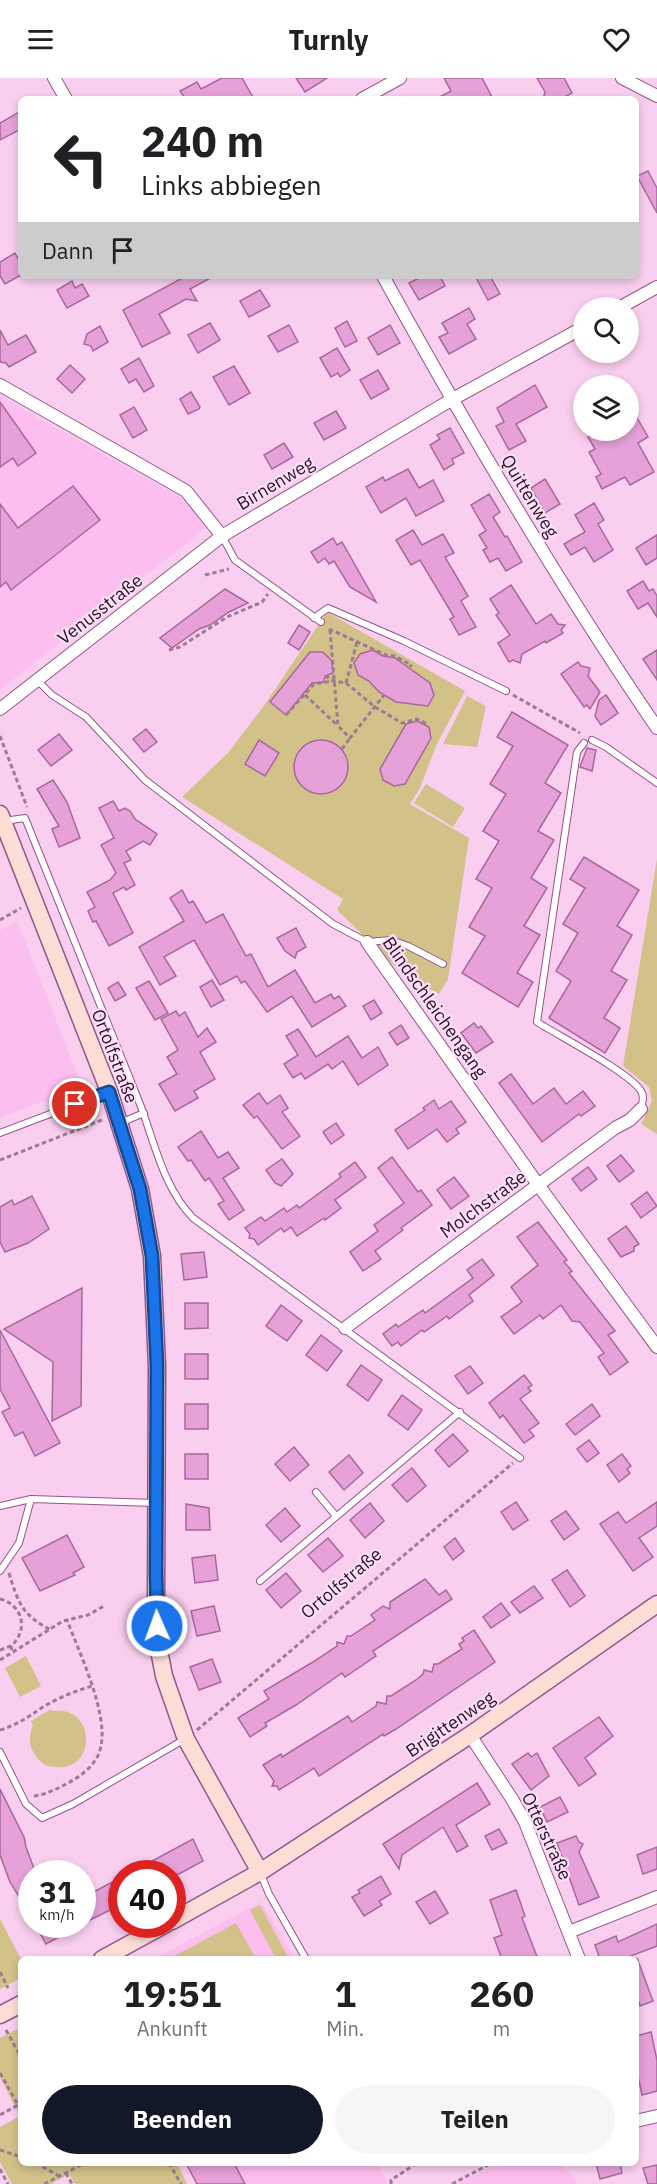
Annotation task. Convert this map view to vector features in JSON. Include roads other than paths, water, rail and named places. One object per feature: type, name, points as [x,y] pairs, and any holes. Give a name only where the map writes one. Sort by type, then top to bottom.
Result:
[{"type":"street","points":[[54,78],[64,96]]},
{"type":"street","points":[[367,96],[400,78]]},
{"type":"street","points":[[623,78],[657,96]]},
{"type":"street","name":"Quittenweg","points":[[384,279],[451,400],[589,628],[657,728]]},
{"type":"street","points":[[639,297],[657,287]]},
{"type":"street","name":"Birnenweg","points":[[222,536],[451,400],[573,333]]},
{"type":"street","points":[[0,385],[186,491],[222,536]]},
{"type":"street","name":"Venusstraße","points":[[0,709],[222,536]]},
{"type":"street","name":"Ortolfstraße","points":[[2,818],[109,1092],[140,1189],[152,1256],[157,1365],[156,1571],[159,1650],[164,1676],[186,1738],[260,1872]]},
{"type":"street","name":"Blindschleichengang","points":[[367,942],[657,1347]]},
{"type":"street","name":"Molchstraße","points":[[345,1328],[615,1128],[630,1120],[640,1109]]},
{"type":"street","name":"Brigittenweg","points":[[186,1913],[260,1872],[470,1735],[657,1604]]},
{"type":"street","name":"Otterstraße","points":[[470,1735],[525,1822],[578,1956]]},
{"type":"street","points":[[569,1932],[657,1898]]},
{"type":"street","points":[[107,1956],[140,1938]]},
{"type":"street","points":[[3,2022],[18,2007]]},
{"type":"street","points":[[639,2120],[657,2116]]},
{"type":"lane","points":[[222,536],[235,560],[321,622]]},
{"type":"lane","points":[[314,618],[328,608],[404,641],[506,691]]},
{"type":"lane","name":"Blindschleichengang","points":[[38,681],[52,694],[86,717],[145,780],[333,924],[367,942]]},
{"type":"lane","points":[[592,740],[606,747],[657,783]]},
{"type":"lane","points":[[584,743],[577,752],[537,1022],[627,1078],[641,1091],[644,1098],[640,1109]]},
{"type":"lane","points":[[2,818],[25,818],[144,1113],[171,1189],[181,1205],[194,1218],[520,1458]]},
{"type":"lane","points":[[367,942],[391,940],[443,964]]},
{"type":"lane","points":[[0,1133],[109,1092]]},
{"type":"lane","points":[[120,1123],[144,1113]]},
{"type":"lane","points":[[260,1581],[460,1412]]},
{"type":"lane","points":[[316,1492],[336,1516]]},
{"type":"lane","points":[[0,1571],[19,1543],[31,1499]]},
{"type":"lane","points":[[0,1506],[31,1499],[156,1503]]},
{"type":"lane","points":[[0,1752],[26,1804],[42,1818],[73,1804],[186,1738]]},
{"type":"lane","points":[[260,1872],[269,1894],[304,1956]]}]
